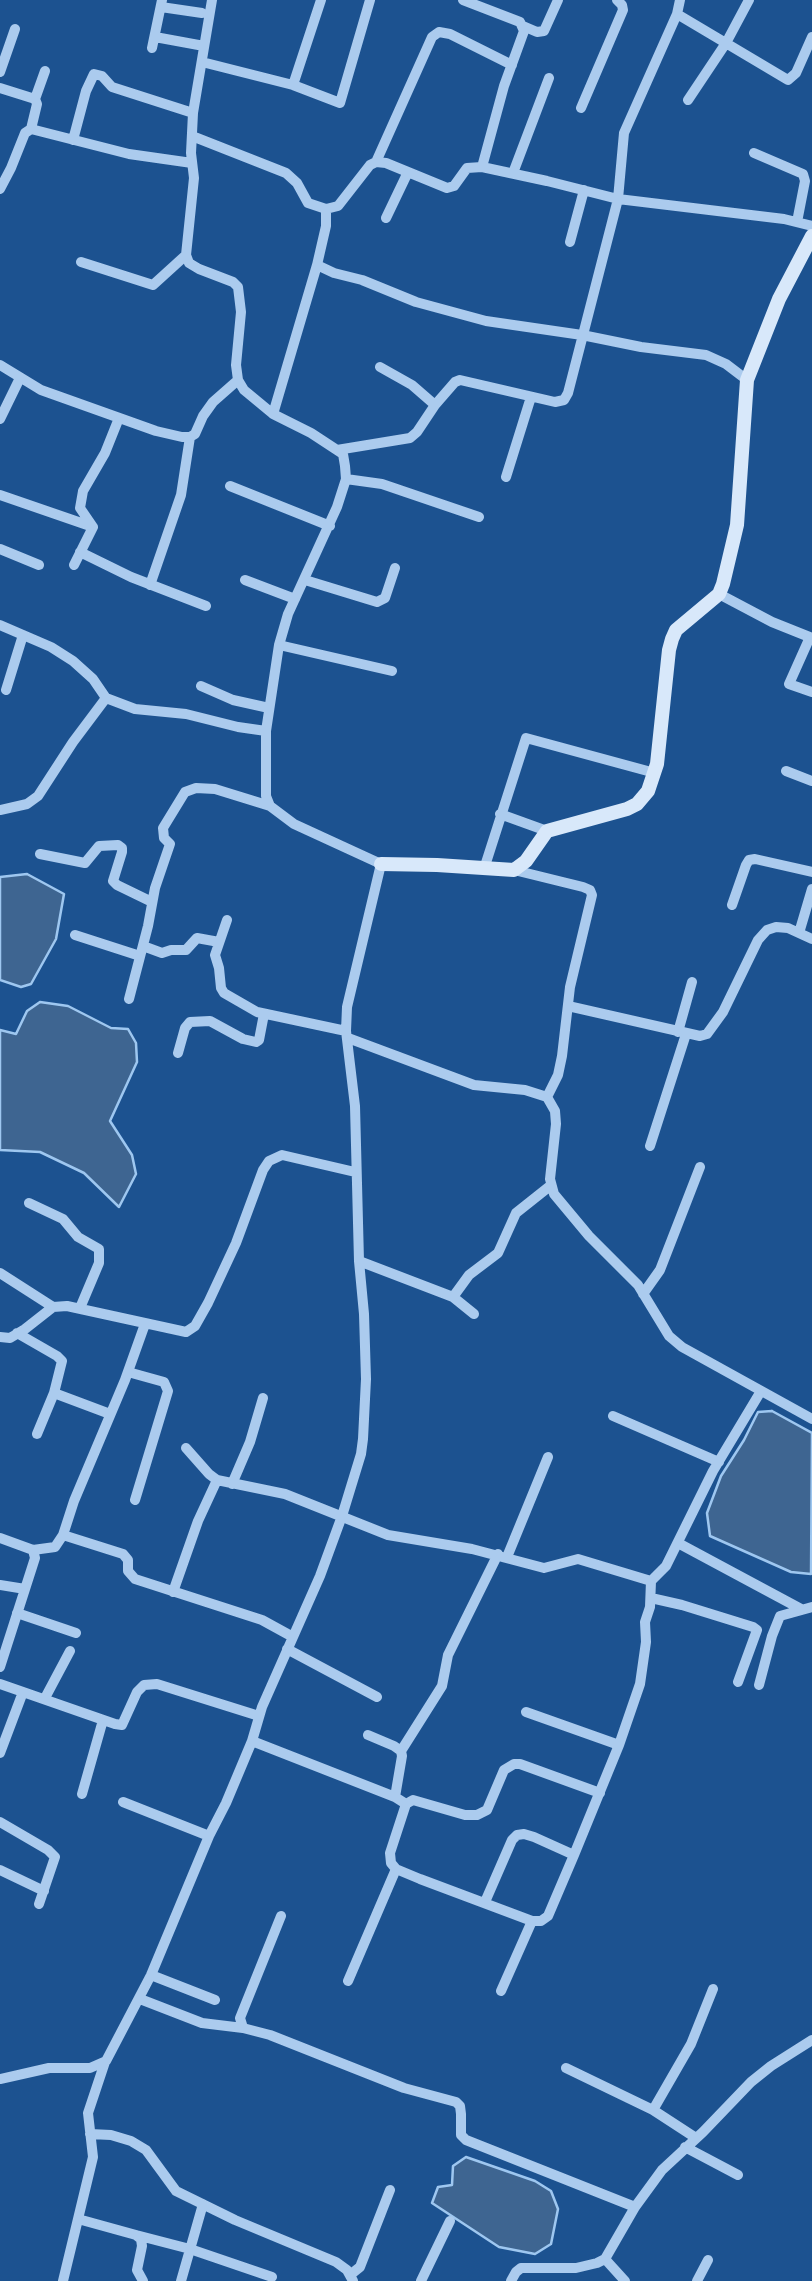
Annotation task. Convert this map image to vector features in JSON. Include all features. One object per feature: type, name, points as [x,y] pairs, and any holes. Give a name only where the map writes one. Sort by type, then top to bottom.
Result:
[{"type":"main road","points":[[381,864],[514,870],[526,861],[547,831],[616,813],[637,804],[648,791],[655,772],[672,639],[676,630],[719,594],[737,525],[747,380],[779,299],[812,236]]},
{"type":"street","points":[[212,0],[193,113],[194,178],[188,262],[233,282],[238,288],[238,380],[255,401],[273,414],[343,454],[346,479],[330,526],[283,627],[266,731],[266,796],[270,806]]},
{"type":"street","points":[[292,86],[322,0]]},
{"type":"street","points":[[202,62],[340,103],[370,0]]},
{"type":"street","points":[[463,0],[537,32],[544,31],[558,0]]},
{"type":"street","points":[[581,108],[622,10],[618,0]]},
{"type":"street","points":[[336,450],[410,438],[460,380],[554,402],[564,400],[618,199],[624,133],[680,0]]},
{"type":"street","points":[[688,100],[749,0]]},
{"type":"street","points":[[202,13],[162,3],[153,42],[204,46]]},
{"type":"street","points":[[677,14],[788,80],[796,73],[812,38]]},
{"type":"street","points":[[376,162],[442,18]]},
{"type":"street","points":[[482,167],[523,26]]},
{"type":"street","points":[[0,72],[14,29]]},
{"type":"street","points":[[433,36],[439,32],[450,34],[512,64]]},
{"type":"street","points":[[0,190],[6,166],[31,129],[46,71]]},
{"type":"street","points":[[73,140],[94,74],[112,86],[193,113]]},
{"type":"street","points":[[513,173],[549,78]]},
{"type":"street","points":[[0,88],[36,99]]},
{"type":"street","points":[[31,129],[129,154],[192,163]]},
{"type":"street","points":[[192,136],[286,173],[308,203],[326,209],[338,206],[376,162],[450,188],[467,168],[482,167],[618,199],[812,226]]},
{"type":"street","points":[[754,153],[803,174],[797,222]]},
{"type":"street","points":[[386,218],[408,172]]},
{"type":"street","points":[[570,242],[584,190]]},
{"type":"street","points":[[273,414],[317,265],[326,209]]},
{"type":"street","points":[[81,262],[153,285],[186,254]]},
{"type":"street","points":[[317,265],[470,317],[706,356],[726,364],[747,380]]},
{"type":"street","points":[[0,366],[41,390],[172,435],[190,437]]},
{"type":"street","points":[[380,367],[412,385],[435,405]]},
{"type":"street","points":[[0,418],[20,378]]},
{"type":"street","points":[[150,585],[181,495],[190,437],[213,402],[238,380]]},
{"type":"street","points":[[506,477],[531,397]]},
{"type":"street","points":[[93,527],[80,508],[83,491],[119,418]]},
{"type":"street","points":[[346,479],[382,484],[479,518]]},
{"type":"street","points":[[230,486],[330,526]]},
{"type":"street","points":[[0,495],[93,527]]},
{"type":"street","points":[[74,565],[93,527]]},
{"type":"street","points":[[0,549],[39,565]]},
{"type":"street","points":[[80,552],[206,606]]},
{"type":"street","points":[[305,580],[382,602],[395,568]]},
{"type":"street","points":[[245,580],[296,600]]},
{"type":"street","points":[[719,594],[811,638],[789,684],[812,692]]},
{"type":"street","points":[[0,625],[73,661],[94,679],[106,698],[136,708],[266,731]]},
{"type":"street","points":[[6,690],[23,635]]},
{"type":"street","points":[[279,646],[392,672]]},
{"type":"street","points":[[201,686],[233,700],[269,708]]},
{"type":"street","points":[[0,810],[27,804],[38,796],[106,698]]},
{"type":"street","points":[[484,869],[526,738],[655,772]]},
{"type":"street","points":[[786,771],[812,781]]},
{"type":"street","points":[[63,2281],[93,2157],[88,2113],[106,2061],[140,1999],[226,1803],[320,1576],[361,1454],[366,1379],[364,1314],[355,1106],[347,1034],[350,988],[381,864],[294,824],[270,806],[216,789],[184,792],[163,828],[164,838],[170,844],[159,872],[129,999]]},
{"type":"street","points":[[500,814],[547,831]]},
{"type":"street","points":[[40,854],[85,863],[99,846],[118,845],[122,852],[114,881],[152,902]]},
{"type":"street","points":[[732,905],[750,860],[812,872]]},
{"type":"street","points":[[514,870],[590,890],[592,900],[570,987],[558,1075],[547,1097]]},
{"type":"street","points":[[800,933],[812,889]]},
{"type":"street","points":[[227,920],[215,955],[221,988],[249,1009],[347,1034],[474,1085],[525,1090],[547,1097],[555,1111],[556,1124],[550,1186],[554,1194],[638,1285],[669,1336],[682,1347],[809,1417],[812,1404]]},
{"type":"street","points":[[568,1006],[700,1036],[707,1034],[723,1012],[766,930],[776,926],[812,939]]},
{"type":"street","points":[[74,936],[162,953],[186,950],[197,938],[219,942]]},
{"type":"street","points":[[650,1146],[692,982]]},
{"type":"street","points":[[178,1053],[190,1022],[210,1022],[243,1040],[256,1042],[264,1014]]},
{"type":"street","points":[[0,1273],[53,1308],[80,1308],[186,1332],[195,1326],[236,1243],[263,1170],[270,1161],[282,1155],[355,1172]]},
{"type":"street","points":[[643,1294],[660,1270],[700,1167]]},
{"type":"street","points":[[453,1298],[469,1274],[498,1253],[516,1213],[550,1186]]},
{"type":"street","points":[[29,1203],[63,1219],[78,1237],[99,1249],[99,1263],[80,1308]]},
{"type":"street","points":[[359,1261],[453,1298],[474,1314]]},
{"type":"street","points":[[0,1338],[10,1338],[53,1308]]},
{"type":"street","points":[[0,1538],[33,1550],[55,1547],[145,1324]]},
{"type":"street","points":[[17,1333],[62,1361],[37,1434]]},
{"type":"street","points":[[128,1372],[164,1382],[168,1391],[135,1500]]},
{"type":"street","points":[[600,1793],[514,1764],[504,1770],[486,1810],[477,1815],[413,1800],[406,1804],[390,1852],[391,1863],[532,1921],[548,1916],[600,1793],[640,1684],[651,1582],[666,1566],[718,1462],[761,1391]]},
{"type":"street","points":[[54,1392],[110,1414]]},
{"type":"street","points":[[232,1484],[250,1442],[262,1398]]},
{"type":"street","points":[[612,1416],[718,1462]]},
{"type":"street","points":[[186,1448],[218,1480],[284,1494],[388,1535],[502,1556],[544,1568],[578,1559],[651,1582]]},
{"type":"street","points":[[395,1797],[401,1751],[442,1686],[448,1655],[502,1556],[548,1457]]},
{"type":"street","points":[[174,1592],[198,1521],[218,1480]]},
{"type":"street","points":[[63,1535],[123,1554],[130,1575],[262,1620],[293,1637]]},
{"type":"street","points":[[678,1543],[806,1608]]},
{"type":"street","points":[[0,1667],[25,1590],[33,1550]]},
{"type":"street","points":[[0,1584],[25,1590]]},
{"type":"street","points":[[651,1598],[758,1630],[738,1682]]},
{"type":"street","points":[[759,1685],[780,1616],[806,1608]]},
{"type":"street","points":[[17,1613],[76,1634]]},
{"type":"street","points":[[287,1649],[377,1697]]},
{"type":"street","points":[[45,1698],[70,1651]]},
{"type":"street","points":[[0,1684],[122,1725],[138,1692],[144,1685],[156,1684],[259,1716]]},
{"type":"street","points":[[0,1753],[23,1692]]},
{"type":"street","points":[[526,1712],[619,1745]]},
{"type":"street","points":[[82,1794],[103,1720]]},
{"type":"street","points":[[368,1735],[401,1751]]},
{"type":"street","points":[[252,1741],[406,1804]]},
{"type":"street","points":[[123,1802],[209,1836]]},
{"type":"street","points":[[0,1822],[53,1854],[54,1863],[39,1904]]},
{"type":"street","points":[[485,1902],[517,1835],[534,1837],[574,1855]]},
{"type":"street","points":[[348,1981],[396,1868]]},
{"type":"street","points":[[0,1871],[44,1891]]},
{"type":"street","points":[[243,2028],[240,2018],[280,1916]]},
{"type":"street","points":[[501,1991],[532,1921]]},
{"type":"street","points":[[151,1975],[215,2000]]},
{"type":"street","points":[[653,2110],[691,2044],[713,1988]]},
{"type":"street","points":[[140,1999],[202,2023],[270,2036],[404,2088],[456,2102],[462,2114],[460,2129],[466,2140],[635,2207]]},
{"type":"street","points":[[511,2281],[522,2268],[576,2268],[597,2264],[605,2258],[662,2170],[751,2082],[812,2040]]},
{"type":"street","points":[[0,2079],[49,2068],[90,2068],[106,2061]]},
{"type":"street","points":[[566,2068],[653,2110],[696,2138]]},
{"type":"street","points":[[90,2134],[130,2140],[146,2150],[176,2191],[336,2262],[351,2278],[360,2267],[390,2190]]},
{"type":"street","points":[[685,2147],[738,2175]]},
{"type":"street","points":[[181,2281],[203,2204]]},
{"type":"street","points":[[78,2219],[190,2249],[273,2279]]},
{"type":"street","points":[[421,2281],[450,2221]]},
{"type":"street","points":[[136,2235],[142,2246],[138,2270],[142,2281]]},
{"type":"street","points":[[605,2258],[625,2281]]},
{"type":"street","points":[[697,2281],[708,2260]]},
{"type":"water","points":[[27,874],[64,894],[56,939],[31,984],[21,987],[0,980],[0,877]]},
{"type":"water","points":[[40,1002],[68,1006],[111,1028],[128,1029],[136,1043],[137,1062],[110,1121],[132,1155],[136,1174],[119,1207],[84,1173],[40,1152],[0,1150],[0,1030],[16,1034],[27,1011]]},
{"type":"water","points":[[772,1411],[812,1433],[811,1574],[791,1572],[710,1536],[707,1513],[721,1476],[758,1412]]},
{"type":"water","points":[[466,2157],[535,2181],[551,2191],[558,2209],[551,2244],[535,2254],[499,2247],[432,2203],[438,2187],[452,2185],[453,2166]]}]
